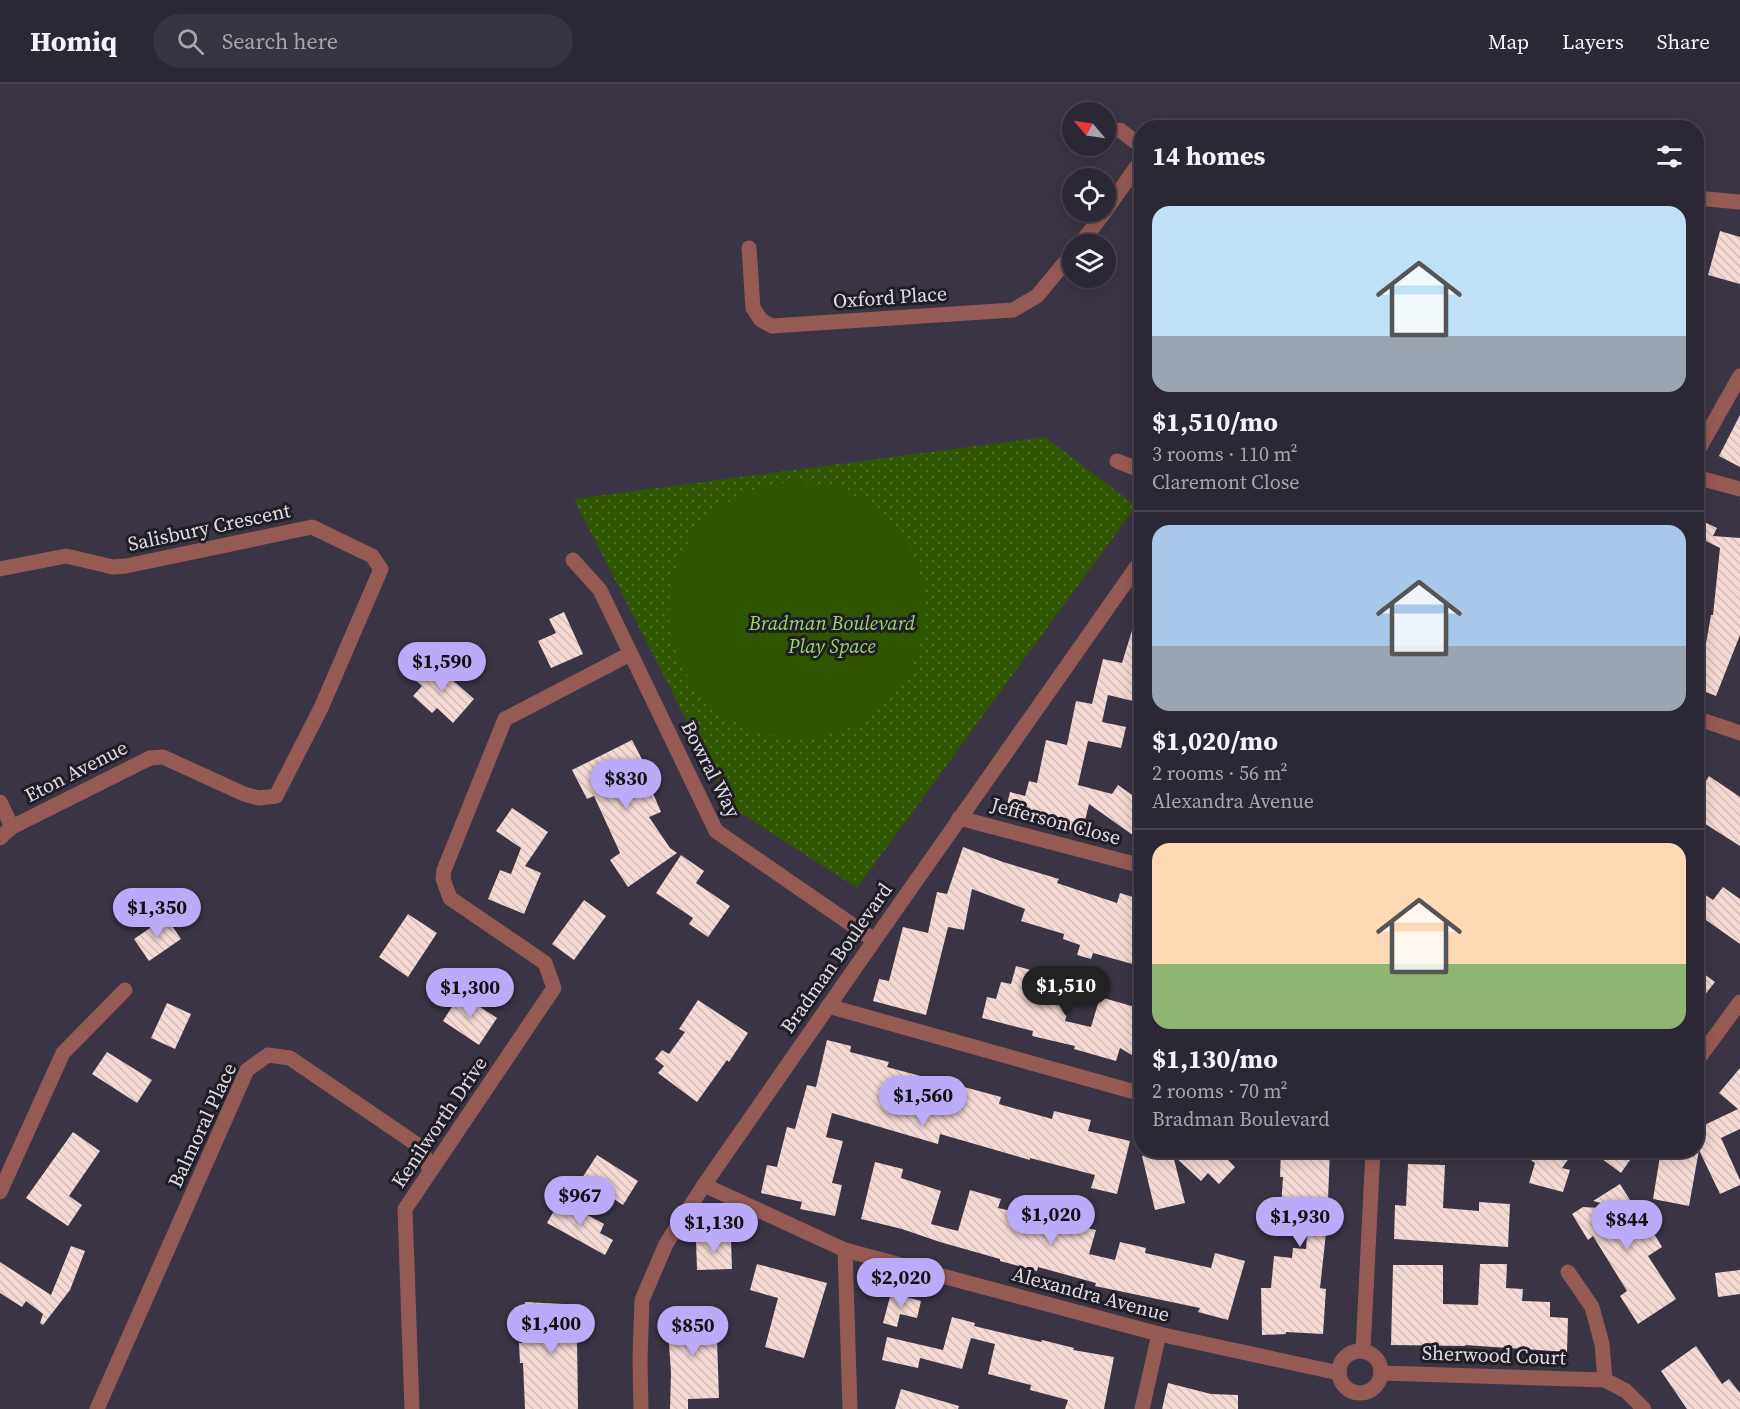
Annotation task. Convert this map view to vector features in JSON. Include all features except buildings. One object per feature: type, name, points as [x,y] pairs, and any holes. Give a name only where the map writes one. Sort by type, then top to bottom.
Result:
[{"type":"street","points":[[1120,130],[1134,141]]},
{"type":"street","points":[[1116,196],[1134,170]]},
{"type":"street","points":[[1704,199],[1740,202]]},
{"type":"street","points":[[1088,234],[1097,222]]},
{"type":"street","name":"Oxford Place","points":[[749,248],[753,308],[761,320],[772,326],[1013,310],[1037,296],[1062,266]]},
{"type":"street","points":[[1704,440],[1740,376]]},
{"type":"street","points":[[1117,461],[1134,468]]},
{"type":"street","points":[[1704,479],[1740,489]]},
{"type":"street","name":"Salisbury Crescent","points":[[0,569],[66,556],[113,567],[126,566],[312,527],[372,556],[381,569],[321,708],[276,796]]},
{"type":"street","name":"Bowral Way","points":[[573,560],[600,590],[716,831],[874,940]]},
{"type":"street","name":"Bradman Boulevard","points":[[641,1409],[642,1300],[666,1244],[828,1006],[1134,570]]},
{"type":"street","name":"Kenilworth Drive","points":[[412,1409],[405,1209],[554,988],[545,963],[450,898],[443,879],[444,870],[505,719],[630,654]]},
{"type":"street","points":[[1704,721],[1740,733]]},
{"type":"street","name":"Eton Avenue","points":[[0,838],[12,827],[150,758],[163,757],[244,794],[259,798],[276,796]]},
{"type":"street","points":[[0,802],[12,827]]},
{"type":"street","name":"Jefferson Close","points":[[959,818],[1134,864]]},
{"type":"street","points":[[0,1192],[63,1053],[125,990]]},
{"type":"street","points":[[1704,1051],[1740,1002]]},
{"type":"street","points":[[828,1006],[1134,1092]]},
{"type":"street","name":"Balmoral Place","points":[[97,1409],[247,1070],[268,1054],[290,1058],[422,1148],[430,1172]]},
{"type":"street","points":[[1364,1351],[1373,1158]]},
{"type":"street","name":"Alexandra Avenue","points":[[704,1185],[845,1250],[1159,1334],[1339,1373]]},
{"type":"street","points":[[845,1250],[850,1409]]},
{"type":"street","points":[[1568,1272],[1592,1307],[1602,1344],[1605,1380]]},
{"type":"street","points":[[1142,1409],[1159,1334]]},
{"type":"street","points":[[1364,1351],[1377,1359],[1381,1373],[1380,1380],[1372,1390],[1359,1393],[1346,1387],[1339,1373],[1344,1359],[1356,1352],[1364,1351]]},
{"type":"street","name":"Sherwood Court","points":[[1381,1373],[1605,1380],[1626,1391],[1644,1409]]},
{"type":"street","points":[[1358,1409],[1359,1393]]},
{"type":"green space","name":"Bradman Boulevard Play Space","points":[[1045,437],[1134,504],[1134,509],[857,888],[730,806],[574,499]]},
{"type":"green space","points":[[797,482],[834,488],[857,497],[878,511],[896,529],[915,561],[922,585],[925,610],[919,647],[910,670],[896,691],[878,709],[846,728],[822,735],[797,738],[760,732],[737,723],[716,709],[698,691],[679,659],[672,635],[669,610],[675,573],[684,550],[698,529],[716,511],[748,492],[772,485]]}]
